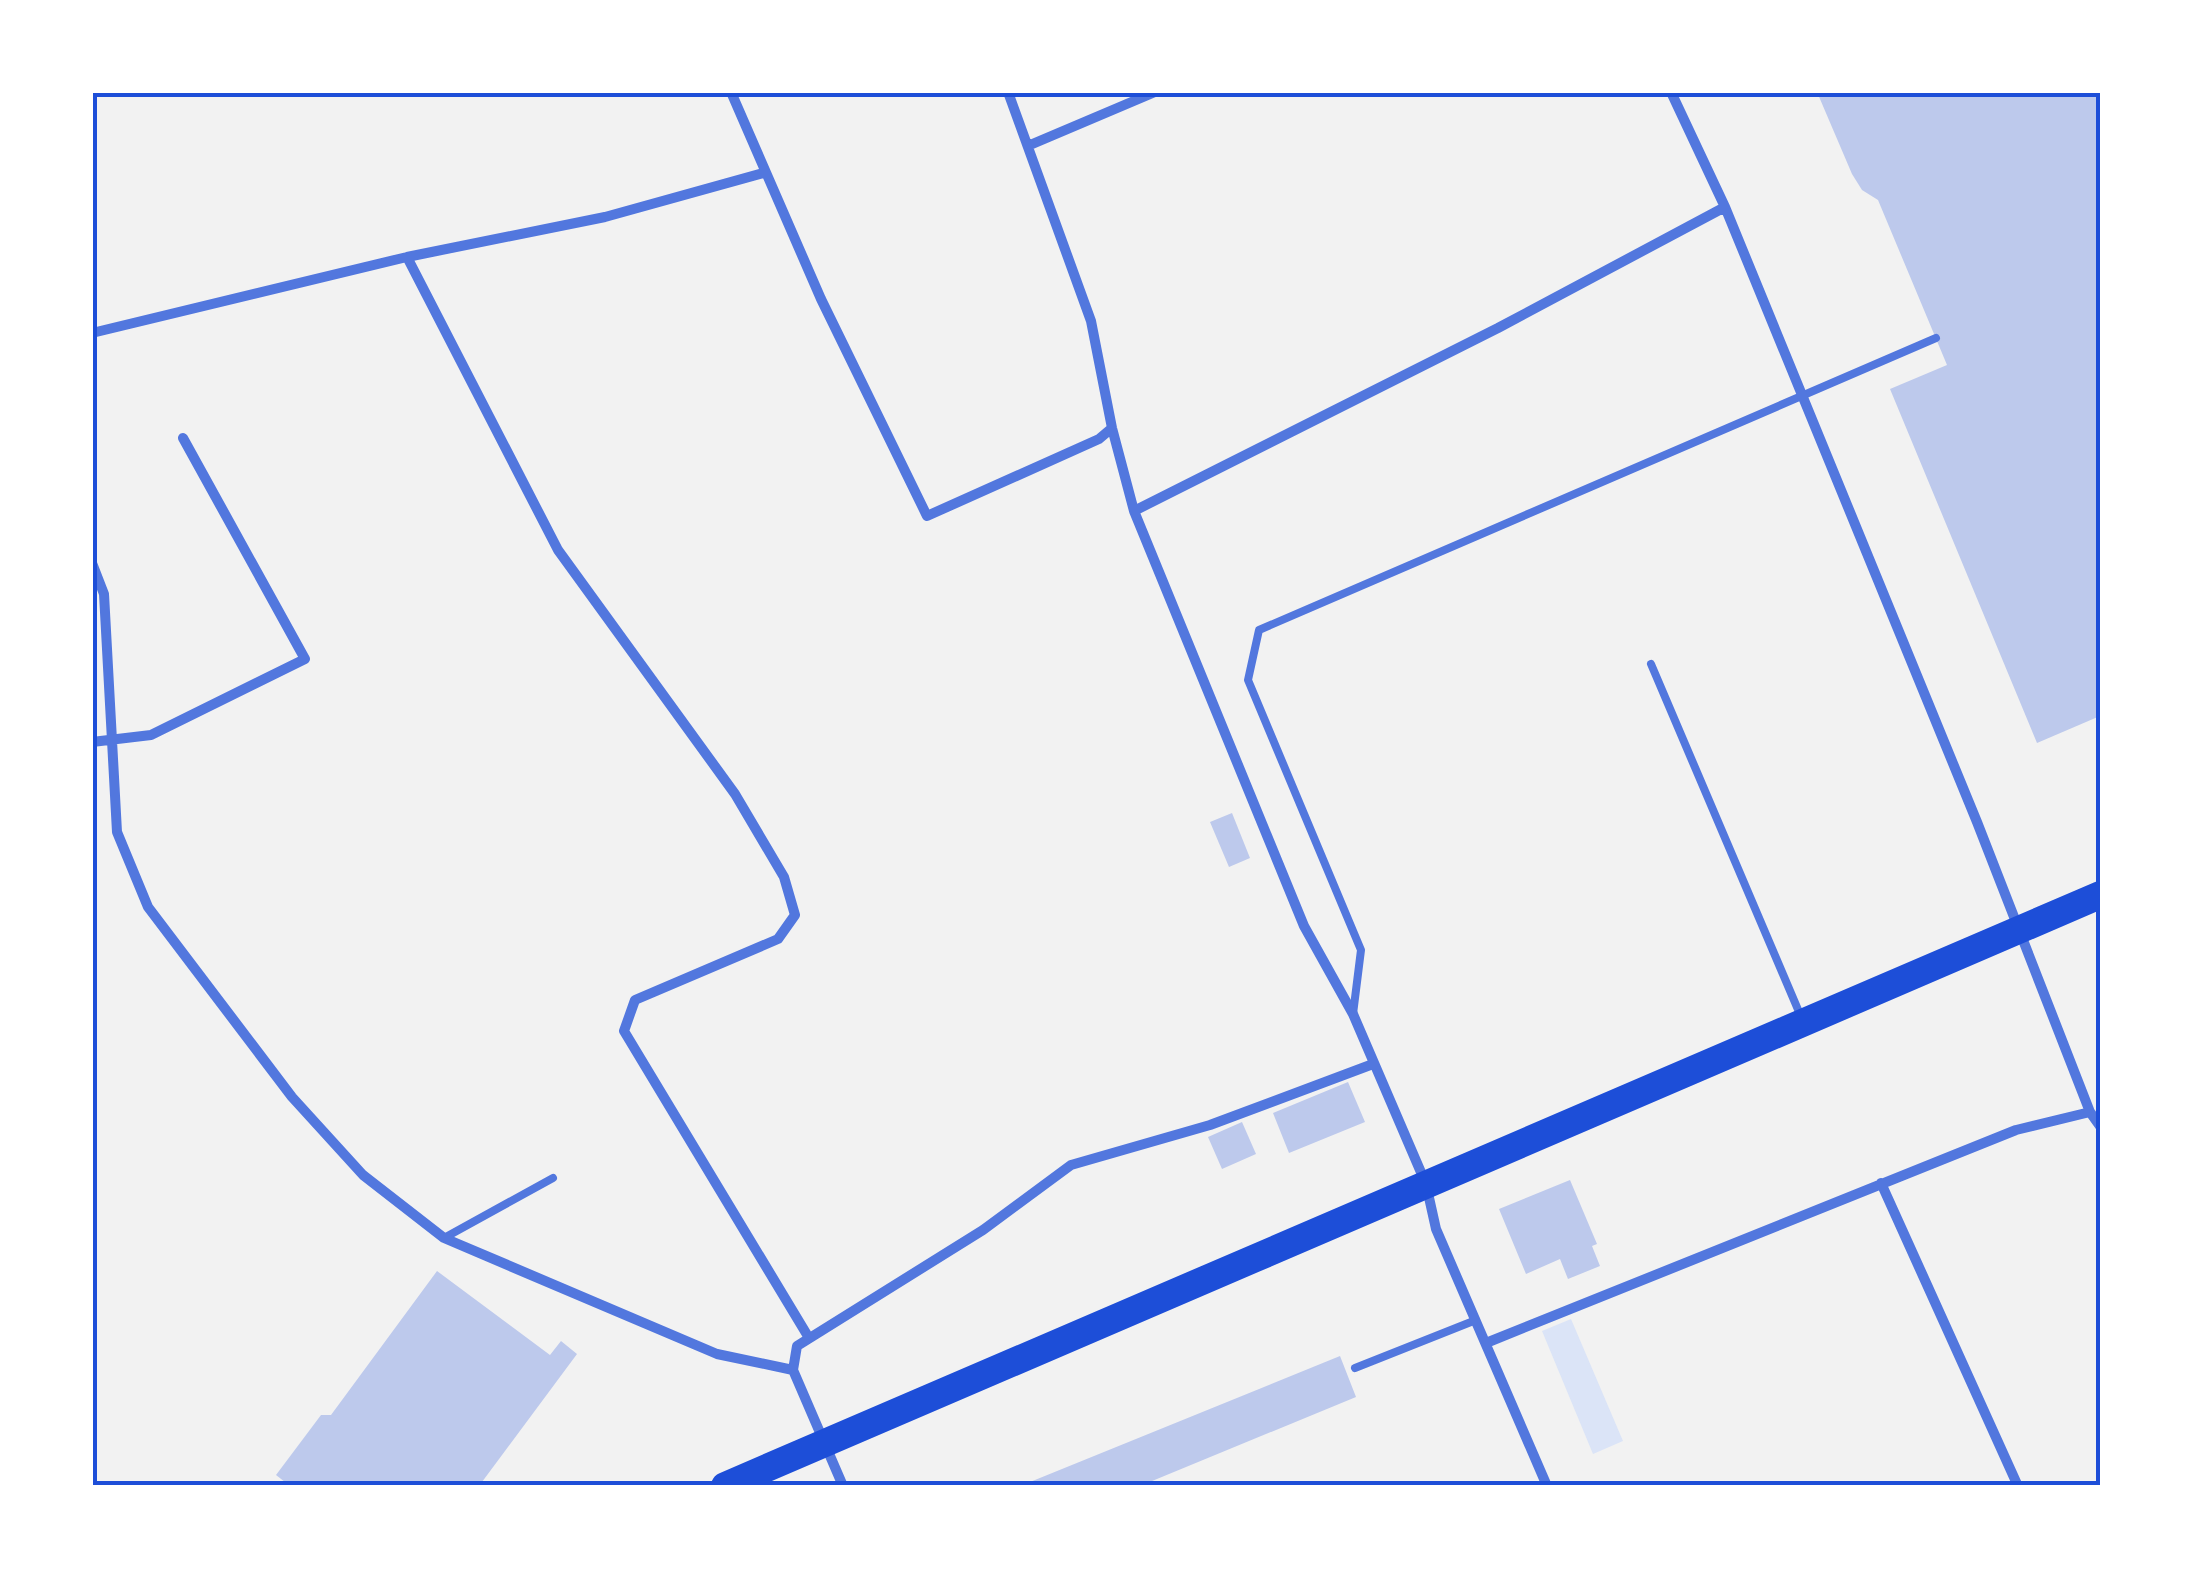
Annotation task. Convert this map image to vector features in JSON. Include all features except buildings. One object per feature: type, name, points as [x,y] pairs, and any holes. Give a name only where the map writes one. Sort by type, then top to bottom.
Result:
[{"type":"highway","points":[[725,1486],[2100,895]]},
{"type":"street","points":[[731,92],[763,173],[926,516],[1099,439],[1112,428]]},
{"type":"street","points":[[1008,92],[1091,321],[1112,428],[1134,512],[1304,926],[1353,1014],[1426,1184],[1436,1230],[1547,1486]]},
{"type":"street","points":[[1030,145],[1155,92]]},
{"type":"street","points":[[1671,92],[1725,207],[2090,1112],[2100,1126]]},
{"type":"street","points":[[92,333],[407,257],[605,217],[763,173]]},
{"type":"street","points":[[1134,512],[1498,328],[1725,207]]},
{"type":"street","points":[[407,257],[558,550],[734,794],[784,877],[795,915],[778,940],[635,1000],[624,1032],[809,1338]]},
{"type":"street","points":[[92,742],[152,734],[304,660],[183,438]]},
{"type":"street","points":[[92,563],[104,594],[117,832],[148,907],[292,1097],[363,1175],[444,1238],[717,1354],[793,1370]]},
{"type":"street","points":[[843,1486],[793,1370],[797,1346],[983,1230],[1070,1165],[1210,1125],[1373,1064]]},
{"type":"street","points":[[1486,1343],[2016,1130],[2090,1112]]},
{"type":"street","points":[[1881,1183],[2014,1486]]},
{"type":"lane","points":[[1353,1014],[1361,950],[1248,680],[1258,630],[1936,338]]},
{"type":"lane","points":[[1651,664],[1804,1023]]},
{"type":"lane","points":[[444,1238],[553,1178]]},
{"type":"lane","points":[[1355,1368],[1476,1320]]},
{"type":"shaded area","points":[[1571,1319],[1623,1441],[1593,1454],[1542,1331]]}]
